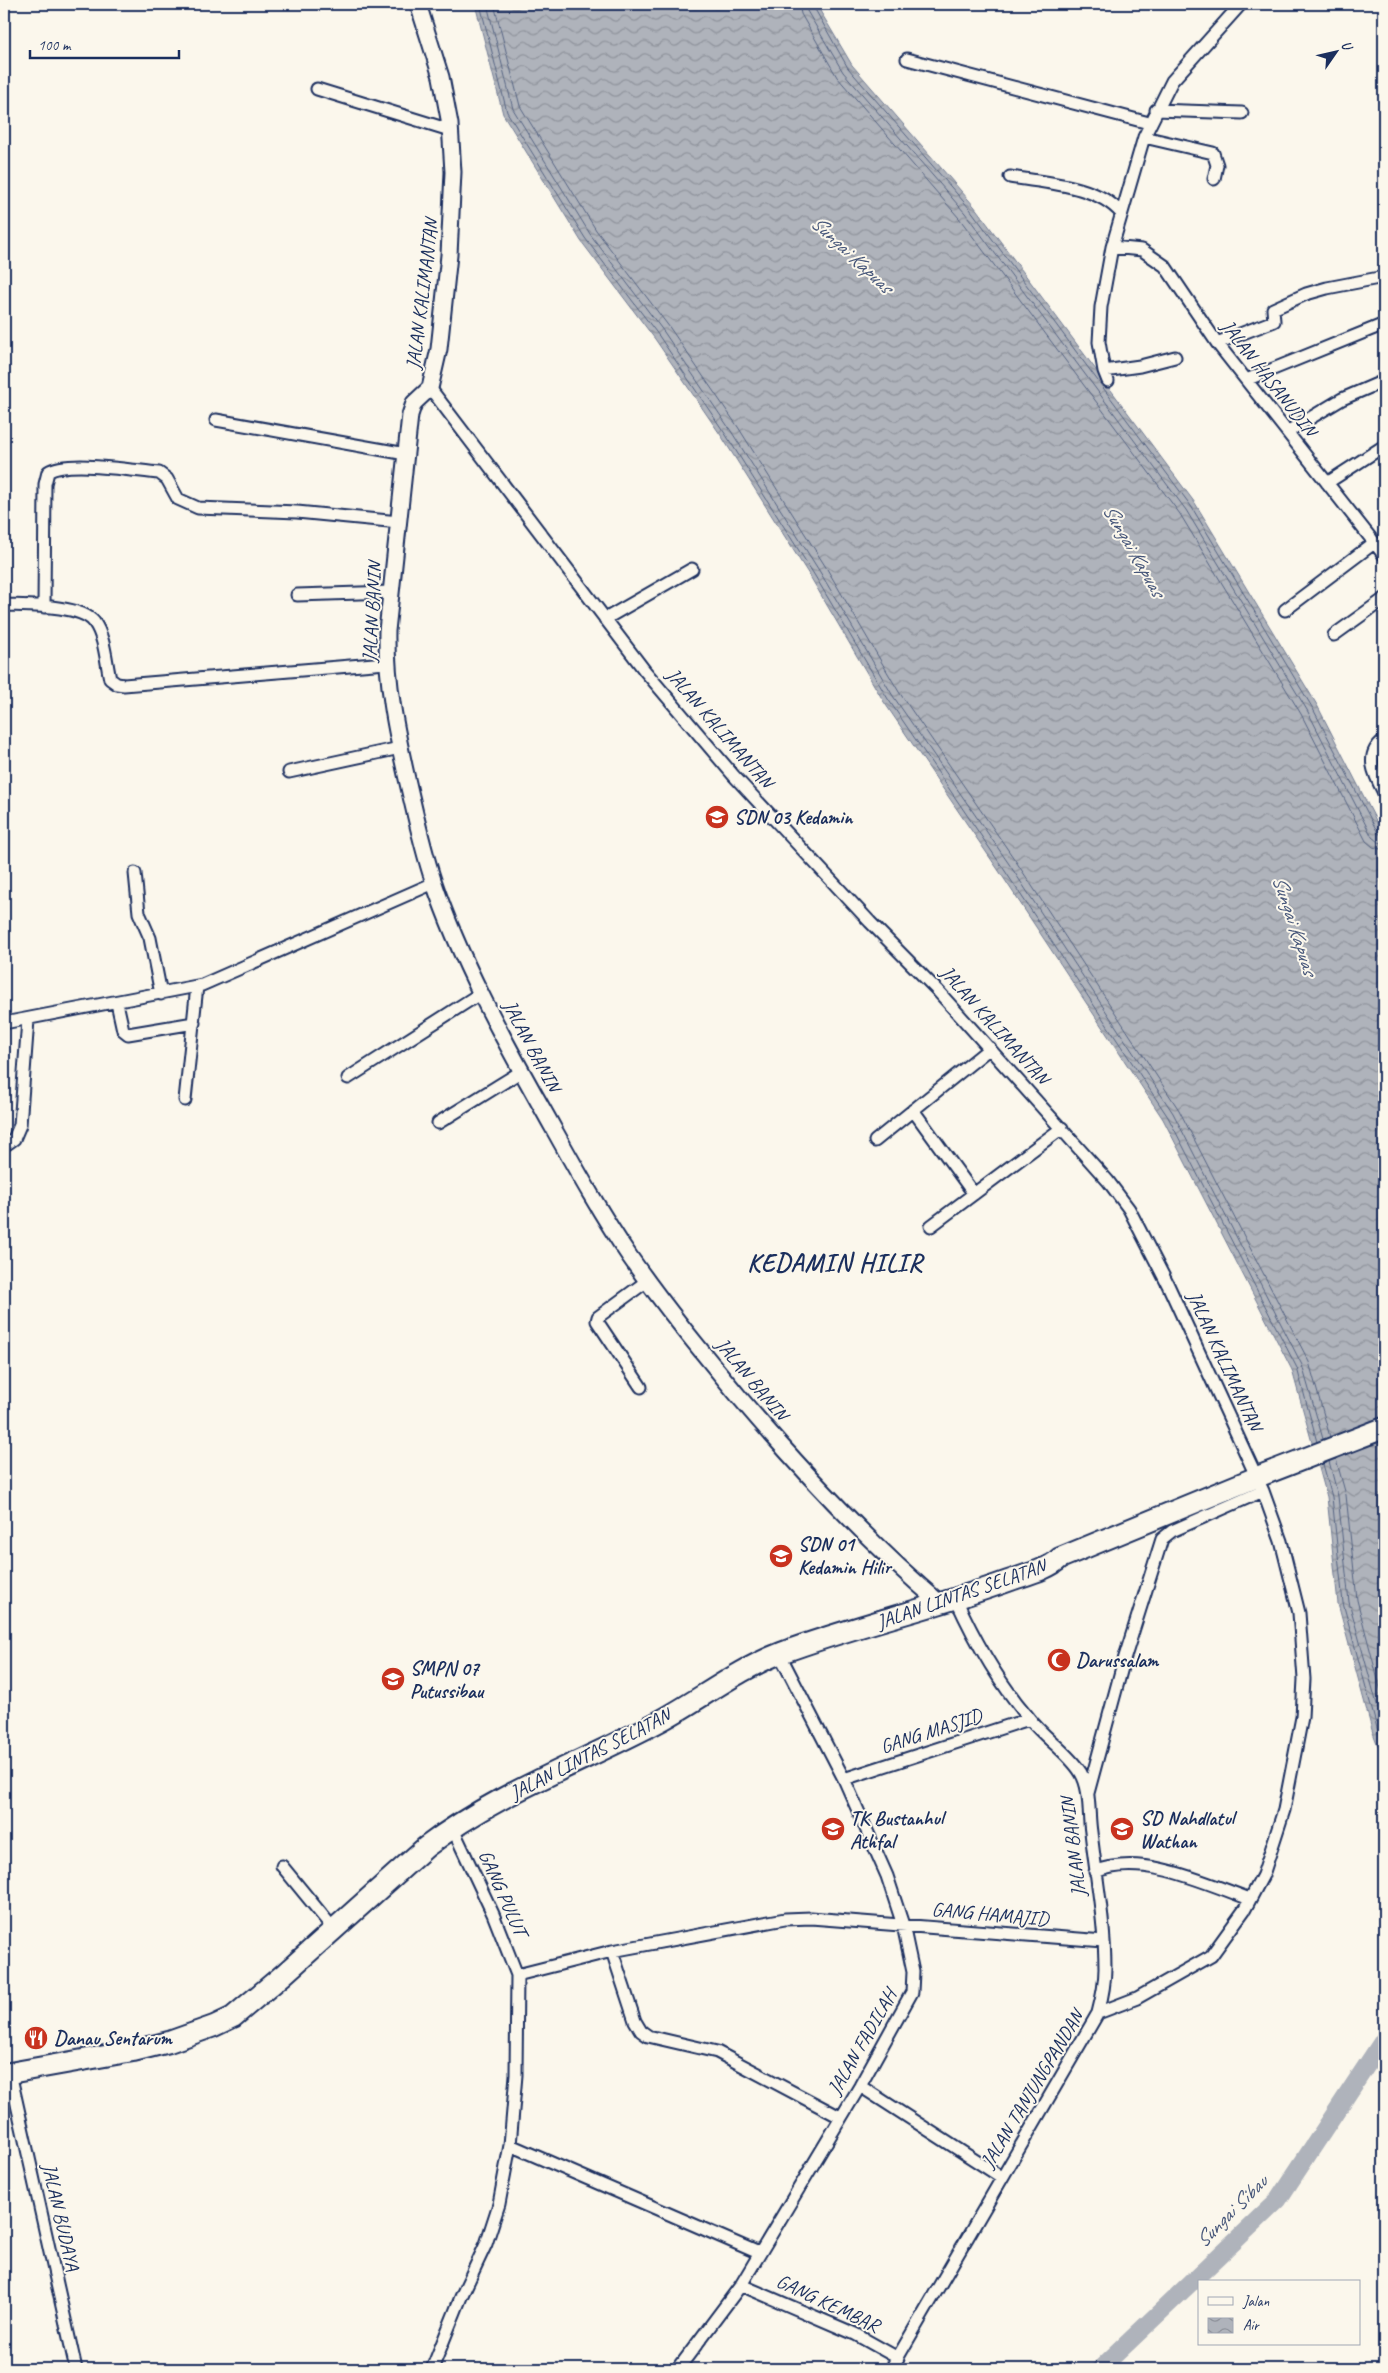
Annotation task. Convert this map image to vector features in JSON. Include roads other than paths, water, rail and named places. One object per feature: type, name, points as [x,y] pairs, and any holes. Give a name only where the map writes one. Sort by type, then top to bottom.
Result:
[{"type":"highway","name":"JALAN LINTAS SELATAN","points":[[6,2070],[169,2032],[212,2016],[247,1994],[326,1921],[452,1828],[502,1798],[779,1653],[953,1596],[1052,1556],[1060,1558],[1260,1484],[1279,1468],[1384,1428]]},
{"type":"highway","name":"JALAN LINTAS SELATAN","points":[[6,2070],[132,2051],[169,2042],[233,2017],[283,1975],[420,1840],[457,1814],[632,1730],[740,1661],[772,1644],[953,1596]]},
{"type":"street","name":"JALAN KALIMANTAN","points":[[418,4],[440,77],[450,130],[453,172],[449,255],[438,348],[430,388],[645,671],[734,776],[990,1048],[1108,1181],[1129,1209],[1168,1285],[1260,1484]]},
{"type":"street","points":[[1174,357],[1106,376],[1099,342],[1101,307],[1112,247],[1149,123],[1172,82],[1241,4]]},
{"type":"street","points":[[907,59],[1149,123]]},
{"type":"street","points":[[316,90],[450,130]]},
{"type":"street","points":[[1156,110],[1242,113]]},
{"type":"street","points":[[1144,137],[1213,153],[1217,165],[1214,179]]},
{"type":"street","points":[[1010,177],[1075,189],[1099,196],[1116,206],[1121,213]]},
{"type":"street","name":"JALAN HASANUDIN","points":[[1112,247],[1142,250],[1165,266],[1217,343],[1384,555]]},
{"type":"street","points":[[1217,343],[1274,321],[1274,309],[1306,294],[1384,277]]},
{"type":"street","points":[[1246,380],[1383,327]]},
{"type":"street","points":[[1287,432],[1342,399],[1384,381]]},
{"type":"street","name":"JALAN BANIN","points":[[430,388],[414,403],[410,415],[391,592],[386,663],[400,748],[425,855],[434,883],[481,993],[522,1071],[604,1214],[647,1281],[713,1366],[802,1470],[854,1522],[953,1596],[969,1627],[1011,1696],[1029,1719],[1069,1758],[1082,1774],[1088,1793],[1095,1872],[1104,1941],[1104,1984],[1098,2013]]},
{"type":"street","points":[[216,420],[406,454]]},
{"type":"street","points":[[1327,483],[1384,446]]},
{"type":"street","points":[[44,607],[45,484],[48,472],[55,468],[73,466],[158,473],[167,479],[178,499],[198,508],[296,512],[399,522]]},
{"type":"street","points":[[1285,610],[1374,542]]},
{"type":"street","points":[[605,619],[692,569]]},
{"type":"street","points":[[297,595],[391,592]]},
{"type":"street","points":[[1334,635],[1384,600]]},
{"type":"street","points":[[4,606],[44,607],[82,613],[95,623],[110,679],[117,684],[124,685],[386,663]]},
{"type":"street","points":[[1384,740],[1373,752],[1372,760],[1376,777],[1384,793]]},
{"type":"street","points":[[289,772],[400,748]]},
{"type":"street","points":[[135,873],[139,913],[150,938],[161,994]]},
{"type":"street","points":[[4,1023],[117,1003],[197,986],[232,973],[434,883]]},
{"type":"street","points":[[185,1100],[197,986]]},
{"type":"street","points":[[348,1078],[481,993]]},
{"type":"street","points":[[117,1003],[123,1030],[128,1034],[194,1024]]},
{"type":"street","points":[[7,1144],[14,1139],[20,1125],[28,1020]]},
{"type":"street","points":[[876,1141],[990,1048]]},
{"type":"street","points":[[438,1123],[522,1071]]},
{"type":"street","points":[[914,1110],[974,1194]]},
{"type":"street","points":[[931,1226],[1062,1128]]},
{"type":"street","points":[[640,1387],[597,1321],[600,1314],[647,1281]]},
{"type":"street","points":[[1088,1793],[1124,1660],[1162,1539],[1172,1531],[1260,1484]]},
{"type":"street","name":"JALAN TANJUNGPANDAN","points":[[891,2369],[1098,2013],[1137,1998],[1212,1956],[1230,1932],[1263,1875],[1284,1810],[1300,1730],[1304,1680],[1299,1613],[1281,1541],[1260,1484]]},
{"type":"street","name":"JALAN FADILAH","points":[[678,2369],[741,2284],[860,2086],[912,1992],[913,1972],[903,1925],[887,1876],[844,1779],[779,1653]]},
{"type":"street","name":"GANG MASJID","points":[[844,1779],[1029,1719]]},
{"type":"street","name":"GANG PULUT","points":[[452,1828],[493,1914],[517,1975]]},
{"type":"street","points":[[1095,1872],[1109,1866],[1134,1865],[1178,1874],[1250,1899]]},
{"type":"street","points":[[282,1866],[326,1921]]},
{"type":"street","name":"GANG HAMAJID","points":[[517,1975],[612,1951],[785,1919],[811,1918],[1104,1941]]},
{"type":"street","points":[[612,1951],[635,2021],[641,2031],[648,2036],[667,2042],[717,2052],[840,2117]]},
{"type":"street","points":[[432,2369],[461,2297],[486,2244],[499,2204],[510,2145],[516,2075],[517,1975]]},
{"type":"street","name":"JALAN BUDAYA","points":[[6,2070],[76,2369]]},
{"type":"street","points":[[860,2086],[1001,2177]]},
{"type":"street","points":[[510,2145],[759,2253]]},
{"type":"street","name":"GANG KEMBAR","points":[[741,2284],[855,2334],[898,2358]]},
{"type":"water","name":"Sungai Kapuas","points":[[475,4],[816,4],[852,65],[974,206],[1195,503],[1317,705],[1384,836],[1384,1762],[1372,1730],[1338,1604],[1327,1497],[1292,1370],[1163,1119],[999,871],[884,702],[811,578],[722,437],[655,339],[581,241],[503,114]]},
{"type":"waterway","name":"Sungai Sibau","points":[[1100,2369],[1278,2200],[1384,2039]]},
{"type":"place","name":"SDN 03 Kedamin","points":[[717,817]]},
{"type":"place","name":"SDN 01 Kedamin Hilir","points":[[781,1556]]},
{"type":"place","name":"Darussalam","points":[[1059,1660]]},
{"type":"place","name":"SMPN 07 Putussibau","points":[[393,1679]]},
{"type":"place","name":"TK Bustanhul Athfal","points":[[833,1829]]},
{"type":"place","name":"SD Nahdlatul Wathan","points":[[1122,1829]]},
{"type":"place","name":"Danau Sentarum","points":[[36,2038]]},
{"type":"district","name":"KEDAMIN HILIR","points":[[835,1263]]}]
